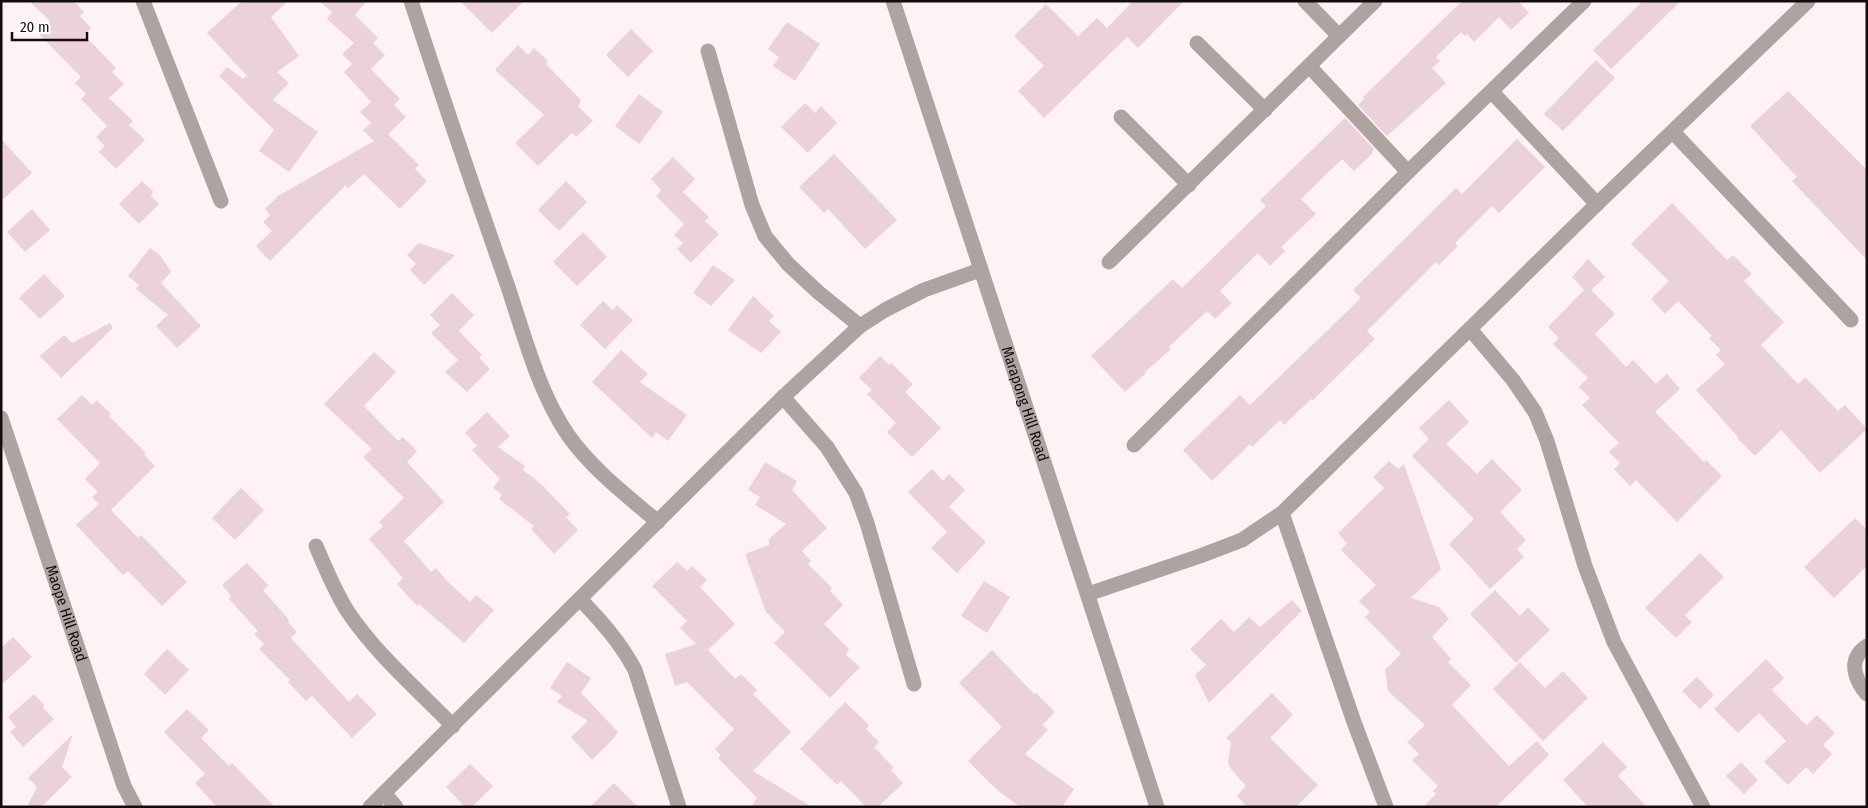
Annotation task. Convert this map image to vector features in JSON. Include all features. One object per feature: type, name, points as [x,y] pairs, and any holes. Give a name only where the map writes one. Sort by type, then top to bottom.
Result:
[{"type":"street","points":[[143,1],[221,201]]},
{"type":"street","points":[[411,1],[549,401],[568,434],[587,457],[608,479],[658,522]]},
{"type":"street","name":"Marapong Hill Road","points":[[893,1],[1157,807]]},
{"type":"street","points":[[1305,1],[1339,36]]},
{"type":"street","points":[[1109,262],[1376,1]]},
{"type":"street","points":[[1134,445],[1408,172],[1584,1]]},
{"type":"street","points":[[1088,594],[1242,540],[1282,513],[1597,204],[1808,1]]},
{"type":"street","points":[[1197,43],[1265,110]]},
{"type":"street","points":[[708,50],[752,206],[765,236],[788,264],[818,292],[860,326]]},
{"type":"street","points":[[1310,67],[1408,172]]},
{"type":"street","points":[[1492,92],[1597,204]]},
{"type":"street","points":[[1121,117],[1189,185]]},
{"type":"street","points":[[1673,132],[1852,320]]},
{"type":"street","points":[[370,807],[783,397],[860,326],[885,310],[924,290],[980,270]]},
{"type":"street","points":[[1470,329],[1513,380],[1535,412],[1547,441],[1585,566],[1614,642],[1703,807]]},
{"type":"street","points":[[783,397],[828,447],[856,493],[867,523],[914,684]]},
{"type":"street","name":"Maope Hill Road","points":[[1,418],[124,786],[135,807]]},
{"type":"street","points":[[1282,513],[1354,722],[1386,807]]},
{"type":"street","points":[[316,546],[333,586],[348,612],[369,639],[453,726]]},
{"type":"street","points":[[580,599],[611,631],[624,649],[635,670],[679,807]]},
{"type":"street","points":[[1867,646],[1857,655],[1854,670],[1867,694]]},
{"type":"street","points":[[384,793],[396,807]]},
{"type":"building","points":[[29,1],[74,1],[84,12],[80,16],[91,28],[84,35],[116,68],[112,72],[124,84],[109,98],[133,121],[129,125],[145,140],[116,169],[99,152],[105,146],[96,137],[107,126],[81,99],[86,94],[75,83],[81,77],[38,33],[50,21]]},
{"type":"building","points":[[242,1],[288,1],[271,17],[299,56],[277,72],[289,83],[273,100],[318,132],[289,172],[259,151],[274,130],[219,76],[227,67],[243,79],[247,76],[207,33]]},
{"type":"building","points":[[319,1],[367,1],[355,15],[378,38],[373,43],[385,55],[371,69],[400,99],[394,105],[406,117],[388,134],[419,165],[415,169],[427,181],[400,209],[364,174],[347,189],[346,185],[270,261],[256,246],[272,231],[263,222],[270,215],[265,209],[278,196],[374,141],[363,130],[371,123],[360,112],[371,102],[344,72],[352,64],[342,54],[354,43],[327,19],[332,12]]},
{"type":"building","points":[[460,1],[524,1],[492,33]]},
{"type":"building","points":[[1133,1],[1184,1],[1138,48],[1127,37],[1044,118],[1018,91],[1044,66],[1014,36],[1046,4],[1078,36],[1097,18],[1107,28]]},
{"type":"building","points":[[1462,1],[1518,1],[1529,13],[1511,30],[1499,17],[1474,42],[1467,34],[1465,36],[1461,32],[1436,57],[1440,61],[1432,68],[1446,83],[1387,136],[1358,105],[1364,99],[1363,97]]},
{"type":"building","points":[[1643,1],[1681,1],[1611,69],[1593,50]]},
{"type":"building","points":[[787,22],[820,44],[795,81],[773,66],[779,57],[768,49]]},
{"type":"building","points":[[631,29],[653,51],[628,77],[606,55]]},
{"type":"building","points":[[518,45],[528,55],[534,48],[548,61],[546,64],[581,100],[578,106],[593,121],[576,137],[572,133],[538,166],[515,143],[544,115],[495,70]]},
{"type":"building","points":[[1596,60],[1615,78],[1563,131],[1544,114]]},
{"type":"building","points":[[1788,91],[1867,170],[1867,260],[1792,181],[1797,177],[1750,126]]},
{"type":"building","points":[[639,94],[663,112],[639,144],[615,126]]},
{"type":"building","points":[[805,103],[815,113],[821,106],[837,123],[808,153],[781,127]]},
{"type":"building","points":[[1345,118],[1374,149],[1373,153],[1354,171],[1342,159],[1301,199],[1316,214],[1281,247],[1285,251],[1270,266],[1258,253],[1220,291],[1232,303],[1215,319],[1207,311],[1169,347],[1171,349],[1125,392],[1091,356],[1173,279],[1182,288],[1266,206],[1260,200]]},
{"type":"building","points":[[1,139],[32,173],[1,201]]},
{"type":"building","points":[[1517,139],[1545,167],[1499,213],[1492,206],[1455,243],[1458,246],[1439,265],[1436,262],[1367,331],[1375,339],[1313,400],[1311,399],[1284,425],[1280,420],[1252,447],[1250,444],[1212,481],[1183,450],[1240,395],[1250,405],[1361,298],[1353,290],[1456,188],[1462,194]]},
{"type":"building","points":[[834,154],[897,220],[865,249],[828,209],[824,213],[799,187]]},
{"type":"building","points":[[673,157],[695,179],[683,192],[709,217],[705,221],[719,234],[691,263],[677,249],[683,243],[674,235],[684,224],[656,196],[661,190],[651,179]]},
{"type":"building","points":[[142,181],[153,191],[151,196],[159,204],[139,224],[119,204]]},
{"type":"building","points":[[566,181],[587,202],[559,231],[538,210]]},
{"type":"building","points":[[1672,203],[1727,260],[1733,255],[1752,274],[1744,281],[1784,322],[1761,345],[1798,384],[1805,377],[1838,411],[1845,405],[1867,429],[1820,473],[1781,430],[1755,456],[1696,390],[1725,364],[1716,355],[1721,350],[1709,338],[1712,336],[1678,301],[1665,314],[1651,299],[1669,281],[1631,244]]},
{"type":"building","points":[[32,209],[50,230],[25,252],[7,232]]},
{"type":"building","points":[[583,232],[607,257],[577,286],[553,262]]},
{"type":"building","points":[[419,243],[455,255],[424,285],[410,270],[416,264],[407,255]]},
{"type":"building","points":[[150,248],[161,256],[171,272],[161,283],[201,326],[177,348],[156,326],[168,315],[136,289],[139,285],[128,276]]},
{"type":"building","points":[[1588,259],[1605,277],[1591,290],[1615,314],[1595,334],[1626,367],[1633,360],[1656,384],[1667,374],[1680,389],[1655,412],[1704,462],[1706,460],[1722,476],[1677,522],[1636,480],[1630,486],[1614,469],[1620,463],[1609,452],[1619,443],[1582,405],[1590,398],[1579,387],[1588,378],[1553,344],[1559,338],[1548,327],[1584,290],[1572,277]]},
{"type":"building","points":[[713,265],[735,280],[711,306],[693,293]]},
{"type":"building","points":[[44,274],[65,296],[40,319],[19,298]]},
{"type":"building","points":[[452,293],[474,315],[459,331],[482,355],[479,358],[490,369],[467,392],[445,372],[458,360],[431,333],[440,325],[430,315]]},
{"type":"building","points":[[753,296],[774,316],[769,321],[781,332],[761,353],[728,330]]},
{"type":"building","points":[[603,301],[613,310],[617,305],[633,320],[605,349],[580,325]]},
{"type":"building","points":[[110,323],[113,328],[61,378],[40,356],[64,335],[72,343]]},
{"type":"building","points":[[621,350],[648,374],[640,382],[687,415],[668,441],[656,432],[652,438],[592,382]]},
{"type":"building","points":[[374,352],[396,372],[364,406],[398,441],[403,437],[417,451],[407,462],[444,502],[404,541],[431,572],[436,568],[470,602],[476,595],[494,610],[464,643],[419,604],[417,606],[397,584],[403,578],[369,539],[383,526],[379,522],[404,498],[363,457],[372,449],[324,404]]},
{"type":"building","points":[[880,356],[889,365],[891,363],[913,384],[905,392],[941,428],[912,457],[887,432],[896,423],[867,394],[872,390],[859,378]]},
{"type":"building","points":[[82,395],[92,405],[97,400],[111,414],[109,416],[146,453],[144,455],[155,466],[111,510],[138,538],[141,535],[187,582],[162,606],[128,571],[123,575],[76,525],[99,504],[92,497],[98,492],[85,479],[100,463],[57,419]]},
{"type":"building","points":[[1449,400],[1469,422],[1446,444],[1477,474],[1492,459],[1522,490],[1500,512],[1526,540],[1517,549],[1524,557],[1490,589],[1449,544],[1474,519],[1412,456],[1429,439],[1419,428]]},
{"type":"building","points":[[487,412],[510,436],[498,447],[525,466],[523,470],[539,482],[570,514],[566,517],[578,530],[554,554],[531,529],[534,526],[499,499],[502,495],[493,488],[500,479],[472,450],[477,446],[465,433]]},
{"type":"building","points":[[1389,461],[1398,469],[1404,464],[1441,569],[1411,598],[1439,607],[1449,619],[1432,637],[1451,659],[1448,662],[1471,685],[1452,705],[1509,766],[1537,741],[1549,755],[1496,807],[1423,807],[1436,794],[1433,791],[1438,786],[1412,760],[1419,754],[1407,742],[1425,725],[1388,691],[1385,670],[1401,654],[1365,617],[1370,612],[1359,601],[1376,585],[1341,550],[1347,543],[1338,533],[1384,488],[1373,477]]},
{"type":"building","points":[[765,462],[797,481],[792,490],[827,528],[802,551],[811,561],[808,564],[832,588],[830,591],[843,605],[824,624],[849,649],[846,655],[860,667],[830,698],[774,643],[785,632],[766,612],[745,554],[769,545],[769,539],[786,524],[755,505],[760,497],[748,490]]},
{"type":"building","points":[[932,469],[943,481],[949,474],[965,490],[949,507],[986,542],[957,573],[931,548],[947,532],[908,492]]},
{"type":"building","points":[[241,488],[264,510],[235,540],[212,518]]},
{"type":"building","points":[[1855,518],[1867,530],[1867,566],[1834,598],[1804,567]]},
{"type":"building","points":[[1700,553],[1724,577],[1685,615],[1692,622],[1676,638],[1645,608]]},
{"type":"building","points":[[677,562],[687,571],[692,566],[707,580],[700,587],[735,624],[708,650],[735,679],[741,674],[757,690],[753,694],[791,732],[753,771],[812,807],[751,807],[757,798],[718,758],[721,755],[715,749],[734,729],[687,682],[675,686],[665,654],[696,644],[680,628],[687,621],[652,586]]},
{"type":"building","points":[[247,563],[268,585],[263,590],[297,632],[291,638],[349,702],[357,694],[377,714],[352,738],[312,696],[306,701],[288,682],[290,680],[259,649],[264,644],[254,634],[258,631],[229,599],[231,596],[222,585]]},
{"type":"building","points":[[984,581],[1010,597],[987,633],[961,616]]},
{"type":"building","points":[[1495,590],[1520,616],[1528,607],[1550,630],[1516,663],[1470,614]]},
{"type":"building","points":[[1292,600],[1302,611],[1209,703],[1195,675],[1206,665],[1190,649],[1221,619],[1234,632],[1249,617],[1260,627]]},
{"type":"building","points":[[13,637],[32,657],[1,685],[1,648]]},
{"type":"building","points":[[167,649],[189,670],[165,695],[144,674]]},
{"type":"building","points":[[992,650],[1034,694],[1036,693],[1055,712],[1042,725],[1048,730],[1025,754],[1074,789],[1062,807],[1020,807],[997,790],[968,761],[1002,727],[959,683]]},
{"type":"building","points":[[1766,659],[1784,678],[1772,690],[1804,723],[1807,725],[1817,715],[1835,733],[1823,745],[1832,754],[1813,774],[1806,767],[1788,785],[1764,762],[1786,741],[1759,713],[1738,733],[1714,709]]},
{"type":"building","points":[[567,662],[591,678],[581,693],[618,732],[592,760],[571,737],[588,721],[557,702],[562,696],[550,688]]},
{"type":"building","points":[[1520,662],[1545,688],[1563,671],[1588,698],[1543,741],[1493,689]]},
{"type":"building","points":[[1697,677],[1714,695],[1700,709],[1682,691]]},
{"type":"building","points":[[1272,693],[1293,715],[1270,738],[1318,785],[1296,807],[1247,807],[1237,796],[1246,786],[1228,763],[1231,742],[1226,738]]},
{"type":"building","points":[[34,694],[44,705],[43,708],[54,719],[23,747],[10,732],[16,727],[8,717]]},
{"type":"building","points":[[845,702],[869,725],[866,729],[879,742],[874,747],[894,768],[891,770],[903,783],[878,807],[866,807],[841,781],[837,785],[800,749]]},
{"type":"building","points":[[187,709],[209,730],[201,738],[229,766],[232,763],[275,807],[217,807],[195,783],[205,774],[164,732]]},
{"type":"building","points":[[73,734],[62,767],[72,777],[41,807],[27,807],[37,787],[28,778]]},
{"type":"building","points":[[1603,742],[1627,767],[1618,776],[1647,807],[1588,807],[1563,780]]},
{"type":"building","points":[[1741,762],[1758,780],[1744,794],[1726,776]]},
{"type":"building","points":[[470,764],[493,786],[472,807],[465,807],[446,787]]},
{"type":"building","points":[[614,783],[638,807],[590,807]]}]
